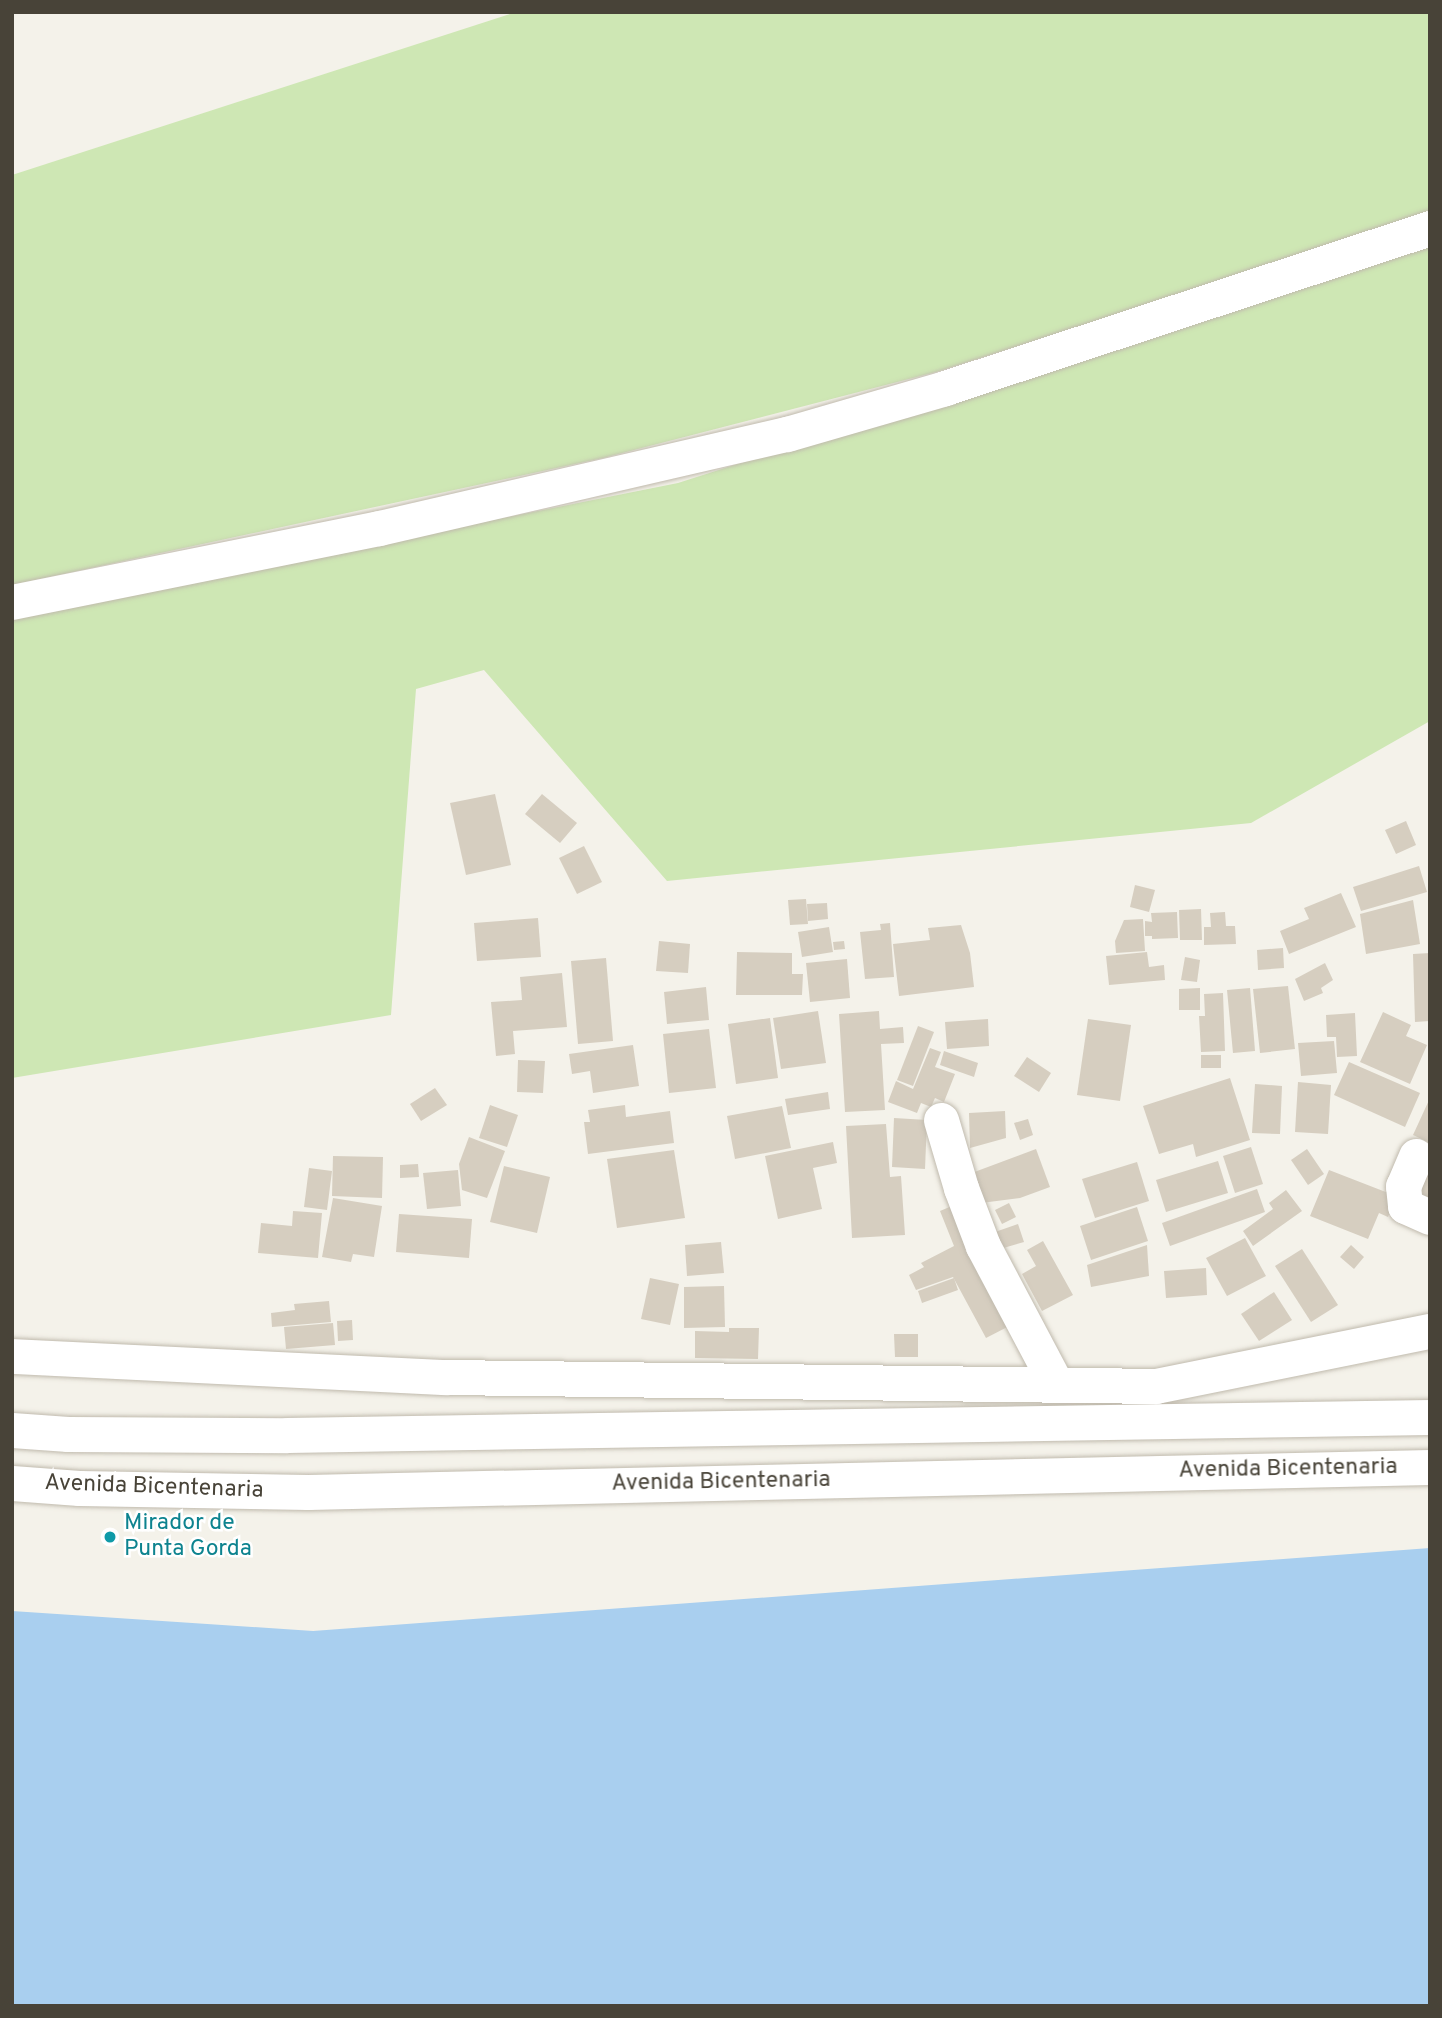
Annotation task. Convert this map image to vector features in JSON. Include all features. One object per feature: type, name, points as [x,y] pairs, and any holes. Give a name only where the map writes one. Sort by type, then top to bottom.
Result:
[{"type":"street","points":[[12,602],[379,528],[786,433],[946,388],[1118,328],[1430,228]]},
{"type":"street","points":[[941,1120],[961,1188],[983,1246],[1056,1384]]},
{"type":"street","points":[[1416,1156],[1403,1186],[1405,1206],[1430,1217]]},
{"type":"street","points":[[12,1356],[444,1377],[1156,1387],[1430,1331]]},
{"type":"street","points":[[12,1430],[68,1434],[288,1436],[1430,1417]]},
{"type":"street","name":"Avenida Bicentenaria","points":[[12,1483],[79,1488],[307,1492],[1430,1467]]},
{"type":"green space","points":[[516,12],[1430,12],[1430,215],[936,372],[603,458],[12,585],[12,175]]},
{"type":"green space","points":[[1430,242],[1430,721],[1251,823],[667,881],[484,670],[416,689],[391,1015],[12,1078],[12,616],[678,483]]},
{"type":"water","points":[[1430,1548],[1430,2006],[12,2006],[12,1611],[313,1631]]},
{"type":"building","points":[[495,794],[511,865],[466,875],[450,803]]},
{"type":"building","points":[[542,794],[577,823],[560,843],[525,814]]},
{"type":"building","points":[[1406,821],[1416,845],[1396,854],[1385,830]]},
{"type":"building","points":[[584,846],[602,882],[577,894],[559,858]]},
{"type":"building","points":[[1419,866],[1427,892],[1361,911],[1353,887]]},
{"type":"building","points":[[1135,885],[1155,890],[1149,912],[1130,907]]},
{"type":"building","points":[[1341,893],[1356,927],[1289,954],[1280,931],[1309,919],[1304,908]]},
{"type":"building","points":[[806,899],[808,924],[790,925],[788,900]]},
{"type":"building","points":[[1413,900],[1420,944],[1366,954],[1360,914]]},
{"type":"building","points":[[827,903],[828,919],[808,921],[807,904]]},
{"type":"building","points":[[1201,909],[1202,940],[1180,940],[1179,910]]},
{"type":"building","points":[[1177,912],[1178,938],[1152,939],[1152,936],[1145,936],[1145,921],[1152,922],[1151,913]]},
{"type":"building","points":[[1225,912],[1226,926],[1235,926],[1236,944],[1204,945],[1204,927],[1211,927],[1210,913]]},
{"type":"building","points":[[538,918],[541,957],[477,961],[474,923]]},
{"type":"building","points":[[1143,919],[1145,951],[1116,953],[1115,941],[1124,920]]},
{"type":"building","points":[[890,923],[894,977],[865,979],[860,932],[881,930],[880,924]]},
{"type":"building","points":[[961,925],[970,953],[974,987],[899,996],[893,944],[930,940],[928,928]]},
{"type":"building","points":[[829,927],[833,952],[802,957],[798,932]]},
{"type":"building","points":[[659,941],[690,944],[688,973],[656,971]]},
{"type":"building","points":[[844,941],[845,949],[834,950],[833,942]]},
{"type":"building","points":[[1283,948],[1284,968],[1258,970],[1257,950]]},
{"type":"building","points":[[737,952],[792,953],[792,974],[803,974],[802,995],[736,995]]},
{"type":"building","points":[[1147,952],[1149,967],[1164,965],[1165,980],[1109,985],[1106,956]]},
{"type":"building","points":[[1430,953],[1430,1021],[1415,1022],[1413,954]]},
{"type":"building","points":[[1185,957],[1200,960],[1197,982],[1181,980]]},
{"type":"building","points":[[606,958],[613,1041],[578,1044],[571,961]]},
{"type":"building","points":[[847,959],[850,998],[810,1002],[806,963]]},
{"type":"building","points":[[1325,963],[1333,980],[1321,988],[1323,993],[1304,1001],[1295,979]]},
{"type":"building","points":[[562,973],[567,1027],[513,1031],[515,1054],[496,1056],[491,1002],[522,1000],[520,977]]},
{"type":"building","points":[[1288,986],[1295,1049],[1260,1053],[1253,989]]},
{"type":"building","points":[[706,987],[709,1020],[667,1024],[664,992]]},
{"type":"building","points":[[1200,988],[1200,1010],[1179,1010],[1179,989]]},
{"type":"building","points":[[1250,988],[1255,1051],[1233,1053],[1227,990]]},
{"type":"building","points":[[1223,993],[1225,1051],[1201,1052],[1199,1016],[1205,1016],[1204,994]]},
{"type":"building","points":[[818,1011],[826,1063],[781,1069],[773,1018]]},
{"type":"building","points":[[879,1011],[880,1029],[903,1027],[904,1043],[881,1044],[885,1110],[845,1112],[839,1014]]},
{"type":"building","points":[[1383,1012],[1411,1025],[1406,1036],[1427,1045],[1410,1084],[1360,1062]]},
{"type":"building","points":[[1355,1013],[1357,1056],[1337,1057],[1336,1037],[1327,1037],[1326,1015]]},
{"type":"building","points":[[770,1018],[778,1078],[736,1084],[728,1024]]},
{"type":"building","points":[[988,1019],[989,1046],[947,1049],[945,1022]]},
{"type":"building","points":[[1088,1019],[1131,1025],[1120,1101],[1077,1095]]},
{"type":"building","points":[[918,1026],[934,1032],[913,1086],[897,1080]]},
{"type":"building","points":[[709,1029],[716,1088],[669,1093],[663,1034]]},
{"type":"building","points":[[1334,1041],[1337,1073],[1301,1076],[1298,1043]]},
{"type":"building","points":[[633,1045],[639,1086],[593,1093],[590,1071],[572,1074],[569,1054]]},
{"type":"building","points":[[930,1048],[941,1052],[935,1067],[955,1074],[944,1102],[935,1098],[931,1107],[921,1103],[917,1113],[888,1102],[896,1081],[913,1089]]},
{"type":"building","points":[[944,1051],[978,1063],[974,1077],[940,1065]]},
{"type":"building","points":[[1201,1055],[1221,1055],[1221,1068],[1201,1068]]},
{"type":"building","points":[[1027,1057],[1051,1073],[1039,1092],[1014,1076]]},
{"type":"building","points":[[518,1060],[545,1061],[543,1093],[517,1092]]},
{"type":"building","points":[[1349,1062],[1420,1093],[1405,1127],[1334,1095]]},
{"type":"building","points":[[1230,1078],[1250,1140],[1196,1157],[1193,1144],[1159,1154],[1143,1106]]},
{"type":"building","points":[[1298,1082],[1331,1085],[1328,1134],[1295,1132]]},
{"type":"building","points":[[1255,1084],[1282,1086],[1280,1134],[1252,1133]]},
{"type":"building","points":[[435,1088],[447,1105],[421,1121],[410,1104]]},
{"type":"building","points":[[828,1092],[830,1109],[788,1115],[785,1099]]},
{"type":"building","points":[[1430,1098],[1430,1143],[1413,1135]]},
{"type":"building","points":[[490,1105],[518,1115],[507,1147],[479,1138]]},
{"type":"building","points":[[625,1105],[626,1117],[670,1111],[674,1143],[588,1154],[584,1122],[590,1122],[588,1110]]},
{"type":"building","points":[[782,1106],[791,1148],[735,1159],[727,1116]]},
{"type":"building","points":[[1005,1111],[1006,1138],[970,1148],[969,1113]]},
{"type":"building","points":[[894,1118],[927,1120],[925,1169],[892,1167]]},
{"type":"building","points":[[1028,1119],[1033,1135],[1020,1140],[1014,1123]]},
{"type":"building","points":[[886,1124],[890,1177],[901,1176],[905,1235],[852,1238],[846,1126]]},
{"type":"building","points":[[469,1137],[505,1151],[487,1198],[462,1190],[459,1164]]},
{"type":"building","points":[[833,1142],[837,1163],[813,1168],[822,1209],[778,1219],[765,1156]]},
{"type":"building","points":[[1251,1147],[1263,1184],[1235,1193],[1223,1156]]},
{"type":"building","points":[[1036,1149],[1050,1187],[1020,1198],[981,1203],[969,1174]]},
{"type":"building","points":[[1307,1149],[1324,1174],[1308,1185],[1291,1160]]},
{"type":"building","points":[[674,1150],[685,1218],[617,1228],[607,1159]]},
{"type":"building","points":[[333,1156],[383,1157],[382,1198],[332,1196]]},
{"type":"building","points":[[1218,1161],[1228,1193],[1166,1212],[1156,1180]]},
{"type":"building","points":[[1137,1162],[1149,1201],[1095,1218],[1082,1179]]},
{"type":"building","points":[[418,1164],[419,1177],[400,1178],[400,1165]]},
{"type":"building","points":[[504,1166],[550,1177],[537,1233],[490,1222]]},
{"type":"building","points":[[309,1168],[332,1171],[327,1210],[304,1207]]},
{"type":"building","points":[[458,1170],[461,1206],[427,1209],[423,1173]]},
{"type":"building","points":[[1329,1170],[1396,1196],[1388,1217],[1379,1213],[1368,1239],[1310,1216]]},
{"type":"building","points":[[1421,1173],[1430,1177],[1430,1203],[1411,1195]]},
{"type":"building","points":[[1257,1189],[1265,1212],[1170,1246],[1162,1223]]},
{"type":"building","points":[[1286,1190],[1302,1211],[1253,1246],[1243,1231],[1273,1209],[1269,1203]]},
{"type":"building","points":[[333,1198],[382,1206],[374,1257],[353,1254],[351,1262],[322,1257]]},
{"type":"building","points":[[959,1203],[1017,1322],[986,1338],[953,1277],[916,1290],[909,1275],[924,1267],[921,1263],[954,1246],[940,1211]]},
{"type":"building","points":[[1009,1203],[1016,1217],[1002,1224],[995,1210]]},
{"type":"building","points":[[1137,1207],[1148,1241],[1091,1260],[1080,1226]]},
{"type":"building","points":[[293,1211],[322,1213],[318,1258],[258,1253],[261,1223],[292,1226]]},
{"type":"building","points":[[399,1214],[472,1219],[469,1258],[396,1252]]},
{"type":"building","points":[[1018,1224],[1024,1242],[1000,1249],[995,1232]]},
{"type":"building","points":[[1245,1238],[1266,1276],[1227,1296],[1206,1258]]},
{"type":"building","points":[[1043,1241],[1073,1295],[1042,1311],[1022,1274],[1036,1266],[1027,1250]]},
{"type":"building","points":[[721,1242],[724,1273],[687,1276],[685,1245]]},
{"type":"building","points":[[1147,1245],[1149,1276],[1091,1287],[1087,1265]]},
{"type":"building","points":[[1351,1245],[1364,1257],[1354,1269],[1340,1257]]},
{"type":"building","points":[[1302,1249],[1338,1305],[1311,1322],[1275,1266]]},
{"type":"building","points":[[1206,1268],[1207,1295],[1166,1298],[1164,1271]]},
{"type":"building","points":[[650,1278],[679,1284],[670,1325],[641,1319]]},
{"type":"building","points":[[954,1278],[958,1290],[922,1303],[918,1291]]},
{"type":"building","points":[[724,1286],[725,1327],[684,1328],[684,1287]]},
{"type":"building","points":[[1274,1292],[1292,1320],[1259,1341],[1241,1314]]},
{"type":"building","points":[[329,1301],[331,1322],[272,1327],[271,1313],[295,1310],[294,1304]]},
{"type":"building","points":[[352,1320],[353,1340],[338,1341],[337,1321]]},
{"type":"building","points":[[333,1323],[335,1345],[286,1349],[284,1327]]},
{"type":"building","points":[[729,1328],[759,1328],[758,1359],[695,1358],[695,1331],[729,1332]]},
{"type":"building","points":[[894,1334],[918,1334],[918,1357],[895,1357]]},
{"type":"place","name":"Mirador de Punta Gorda","points":[[110,1537]]}]
